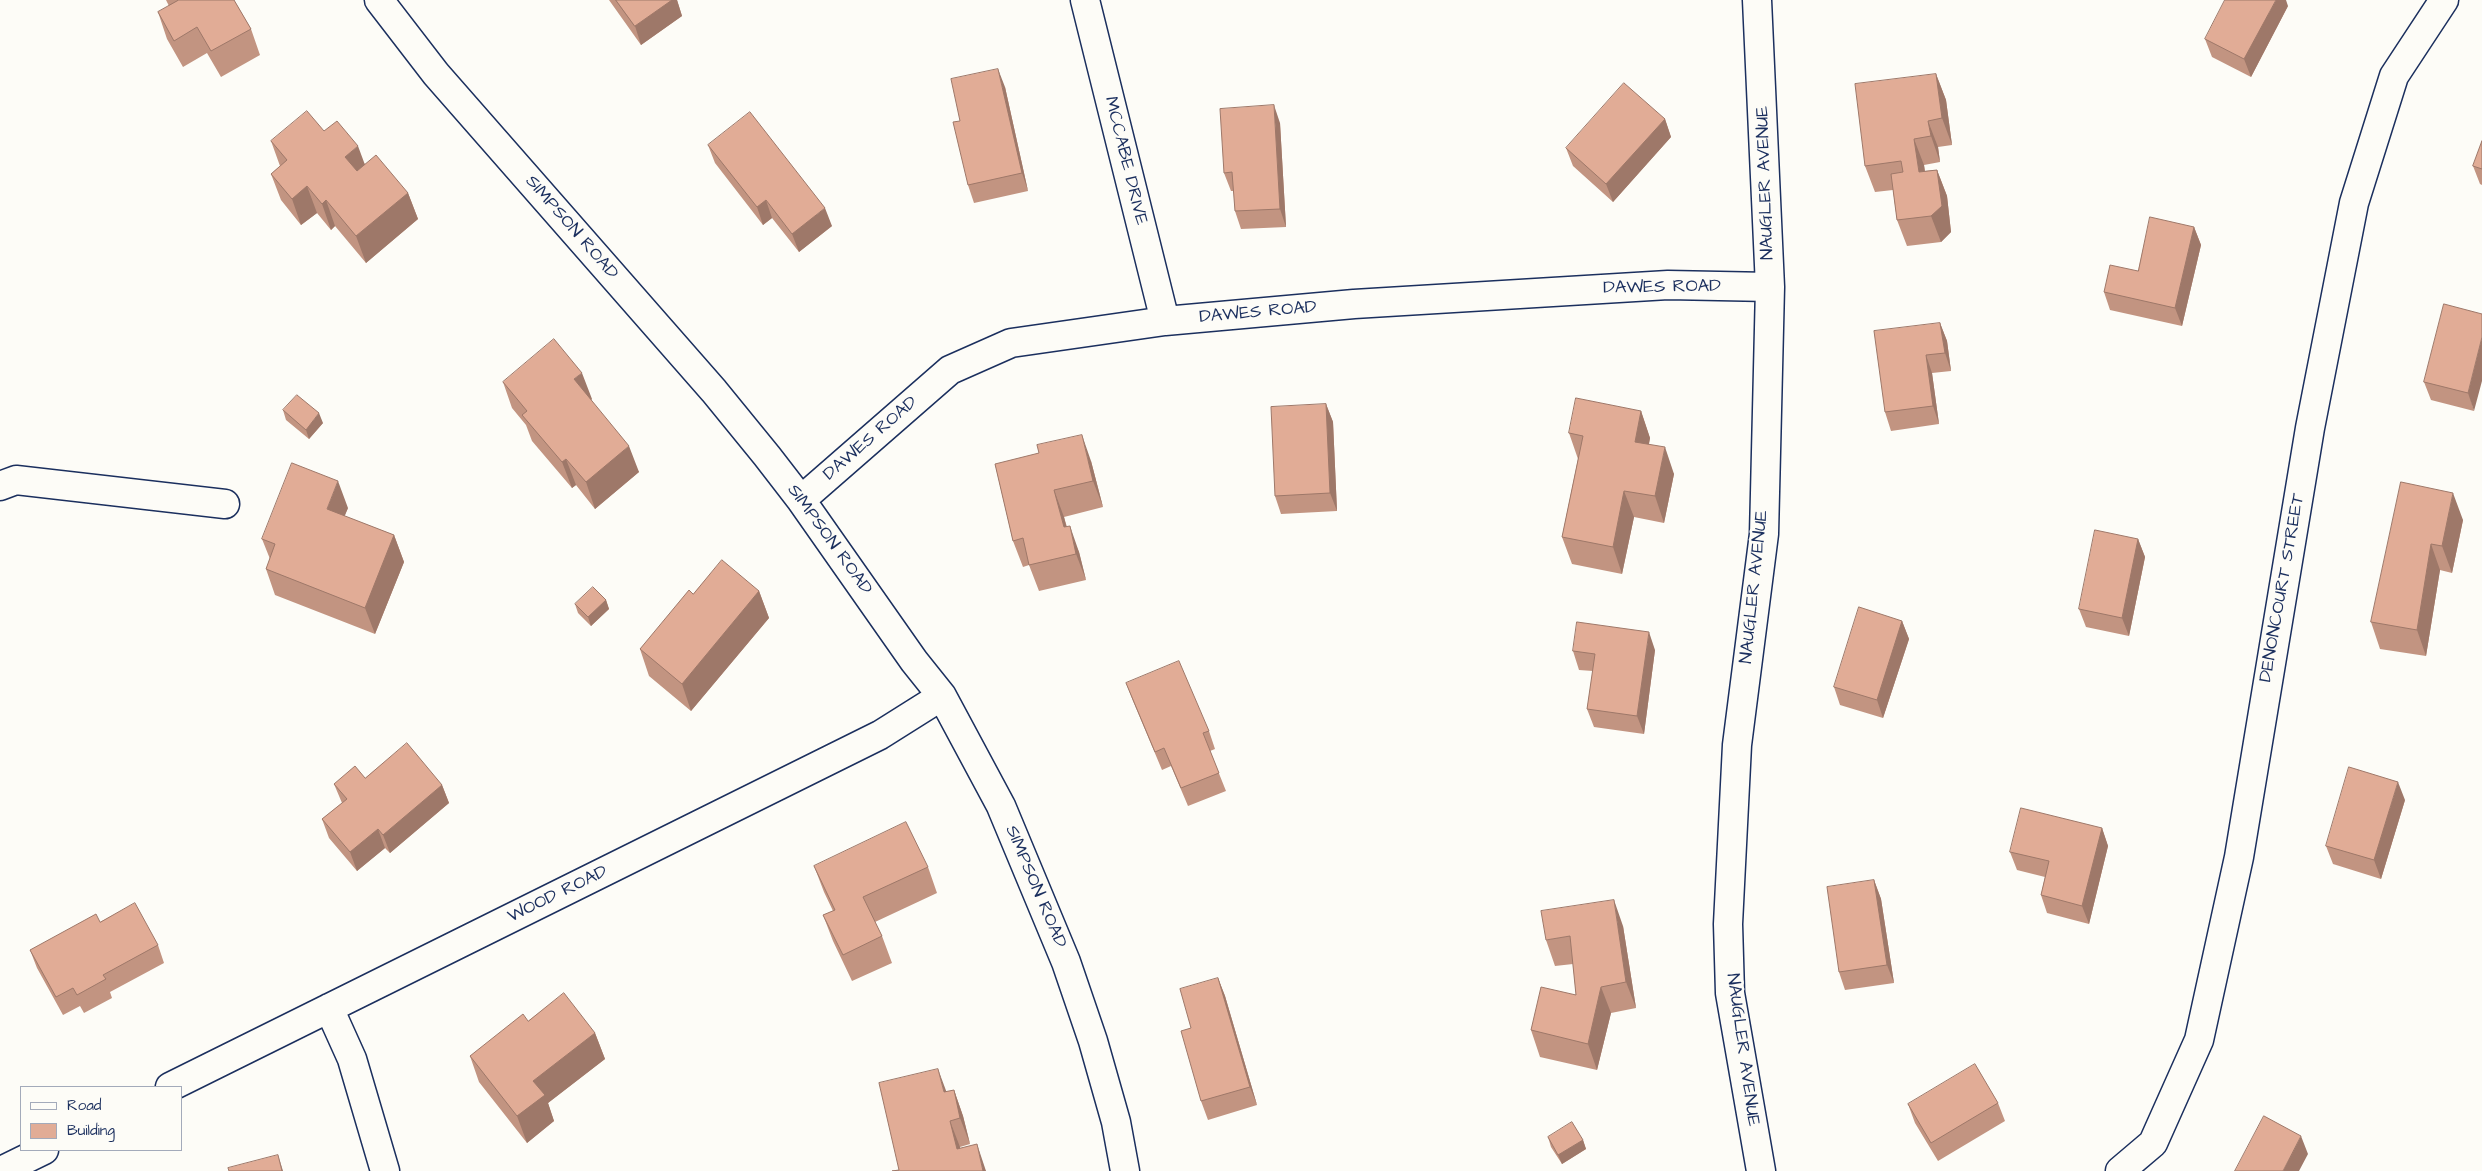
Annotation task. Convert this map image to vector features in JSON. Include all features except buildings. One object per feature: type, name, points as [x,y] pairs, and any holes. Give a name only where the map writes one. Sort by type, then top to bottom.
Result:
[{"type":"street","name":"SIMPSON ROAD","points":[[379,0],[436,74],[714,391],[801,500],[914,661],[942,696],[1001,806],[1066,962],[1101,1068],[1116,1122],[1125,1171]]},
{"type":"street","name":"MCCABE DRIVE","points":[[1085,0],[1165,321]]},
{"type":"street","name":"NAUGLER AVENUE","points":[[1758,0],[1770,287],[1764,534],[1737,744],[1728,924],[1730,992],[1761,1171]]},
{"type":"street","name":"DENONCOURT STREET","points":[[2120,1171],[2153,1143],[2199,1040],[2238,857],[2310,428],[2354,204],[2394,76],[2444,0]]},
{"type":"street","name":"DAWES ROAD","points":[[801,500],[950,370],[1010,343],[1165,321],[1354,304],[1668,285],[1770,287]]},
{"type":"street","points":[[0,486],[16,480],[225,504]]},
{"type":"street","name":"WOOD ROAD","points":[[172,1086],[880,735],[942,696]]},
{"type":"street","points":[[329,1008],[352,1059],[385,1171]]},
{"type":"street","points":[[1,1171],[42,1151]]}]
